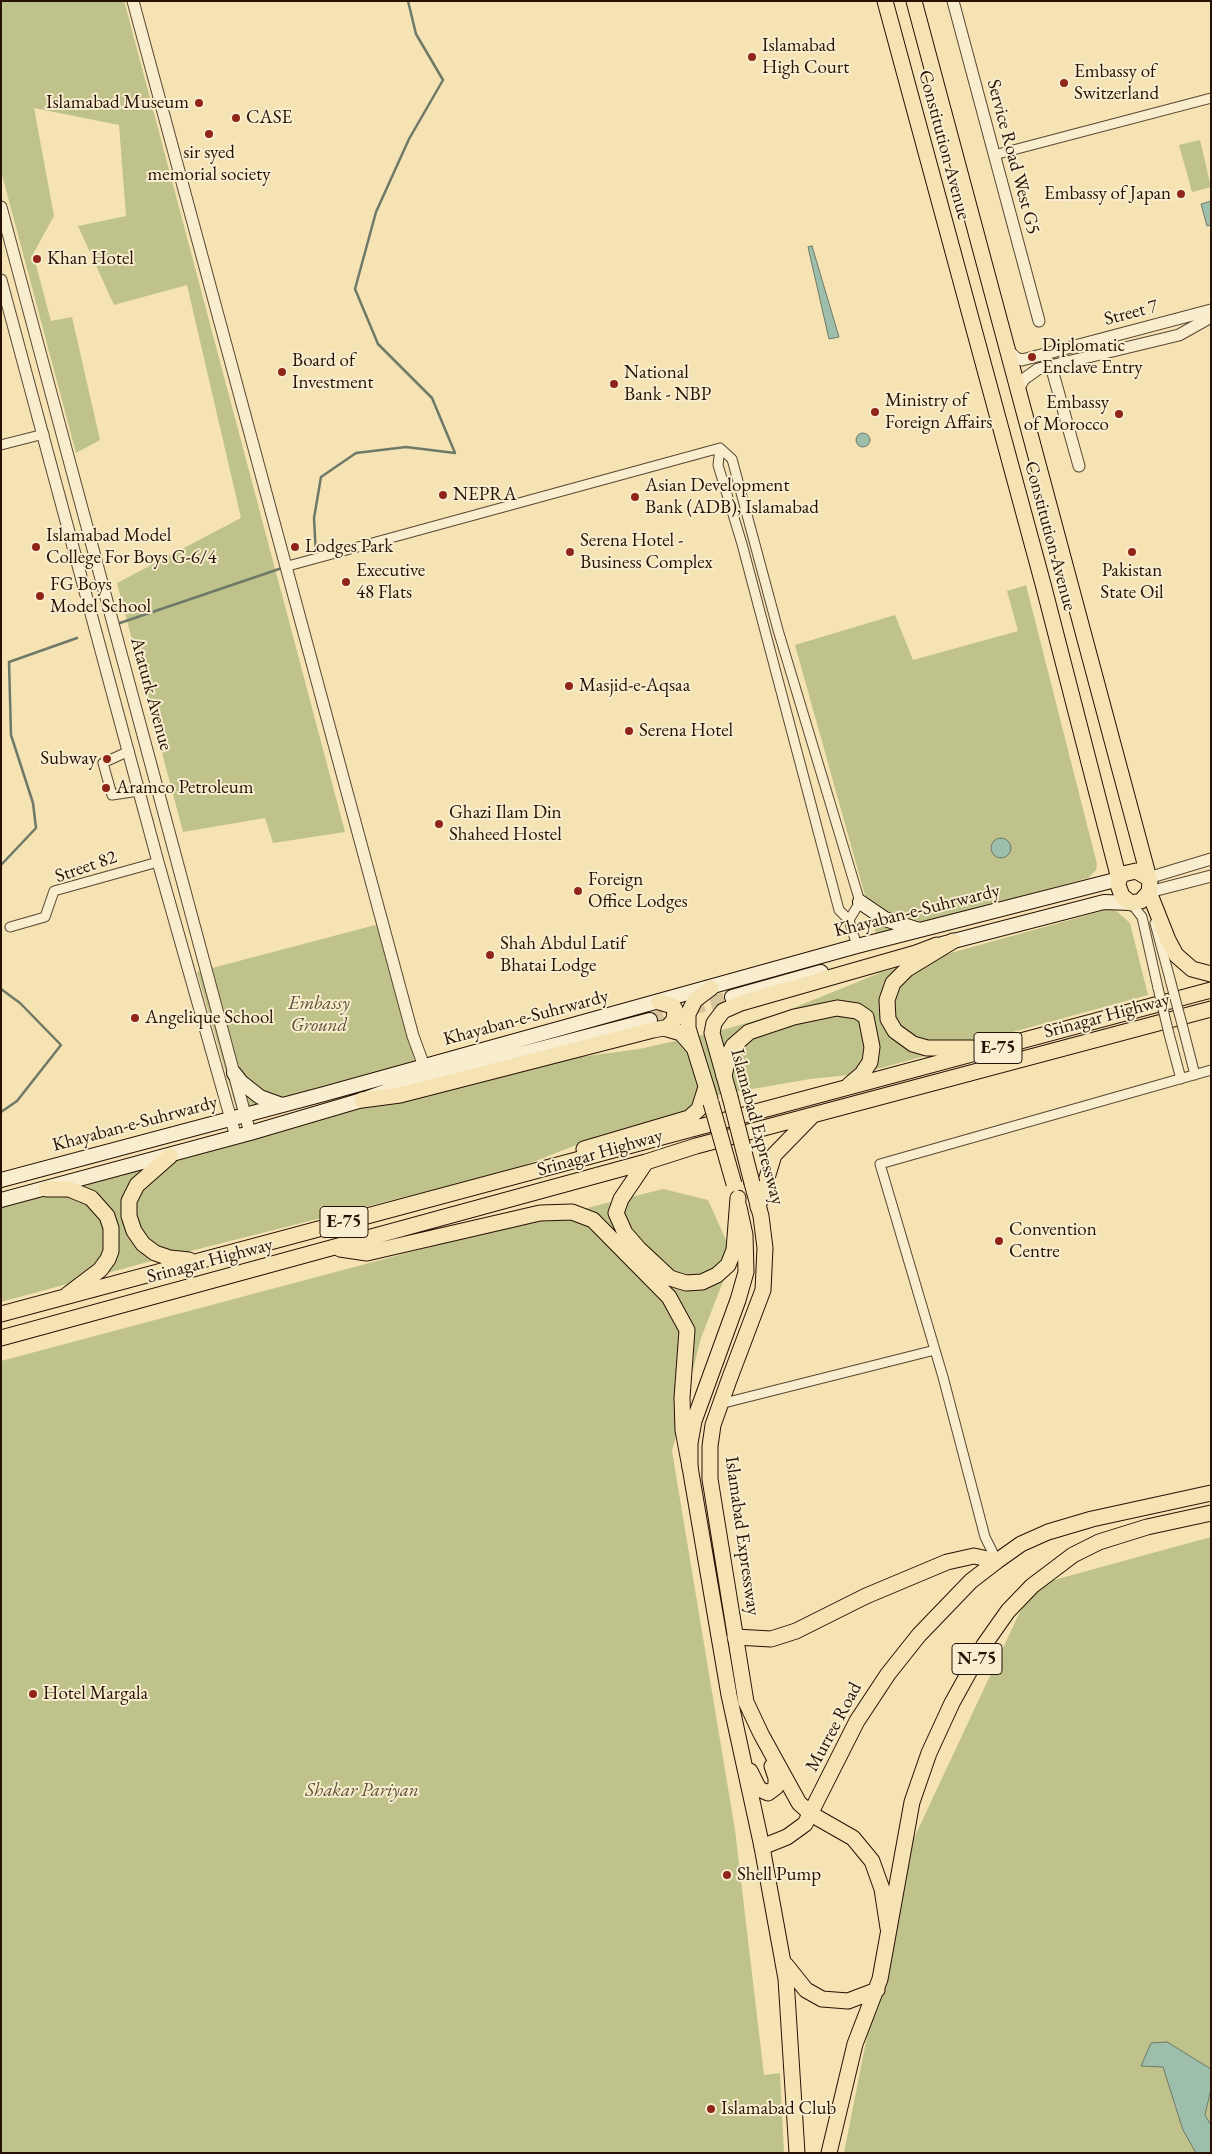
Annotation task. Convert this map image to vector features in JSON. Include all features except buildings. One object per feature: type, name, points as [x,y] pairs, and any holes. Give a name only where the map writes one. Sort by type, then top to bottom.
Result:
[{"type":"main road","name":"Constitution Avenue","points":[[885,1],[1043,584],[1119,879]]},
{"type":"main road","name":"Constitution Avenue","points":[[914,1],[1005,348],[1112,736],[1147,889]]},
{"type":"main road","points":[[1147,889],[1141,901],[1131,903],[1122,896],[1118,886],[1119,879],[1123,874],[1136,871],[1147,889],[1176,955],[1192,969],[1211,974]]},
{"type":"main road","name":"Khayaban-e-Suhrwardy","points":[[6,1179],[711,988],[857,946],[1119,879]]},
{"type":"main road","points":[[1074,891],[1080,908]]},
{"type":"main road","points":[[860,902],[885,919],[922,930]]},
{"type":"main road","name":"Khayaban-e-Suhrwardy","points":[[736,1000],[1104,902],[1131,903]]},
{"type":"main road","points":[[953,941],[907,968],[893,983],[887,1000],[888,1020],[895,1031],[913,1044],[927,1048],[1006,1045]]},
{"type":"main road","name":"Islamabad Expressway","points":[[711,988],[695,1000],[688,1014],[688,1028],[736,1191],[745,1235],[746,1272],[738,1300],[694,1421],[690,1443],[690,1467],[738,1740],[762,1847]]},
{"type":"main road","name":"Srinagar Highway","points":[[1,1314],[60,1300],[202,1259],[1211,990]]},
{"type":"main road","name":"Islamabad Expressway","points":[[736,1000],[723,1011],[714,1023],[712,1032],[758,1207],[765,1254],[763,1290],[720,1404],[713,1425],[710,1446],[710,1479],[735,1637],[746,1702],[790,1790],[811,1814],[853,1838],[872,1861],[882,1889],[889,1932]]},
{"type":"main road","points":[[659,1002],[673,1006],[674,1020],[666,1029]]},
{"type":"main road","points":[[724,1076],[729,1054],[733,1046],[749,1032],[811,1013],[837,1008],[850,1009],[866,1017],[872,1046],[870,1062],[862,1074],[846,1087]]},
{"type":"main road","name":"Srinagar Highway","points":[[1,1338],[814,1115],[1211,1009]]},
{"type":"main road","name":"Khayaban-e-Suhrwardy","points":[[1,1200],[170,1156],[362,1100],[406,1084],[650,1020]]},
{"type":"main road","points":[[362,1100],[400,1094],[654,1030],[666,1029],[681,1033],[694,1048]]},
{"type":"main road","points":[[234,1073],[260,1097],[282,1105]]},
{"type":"main road","points":[[545,1169],[578,1150],[689,1118],[699,1109],[706,1087]]},
{"type":"main road","points":[[758,1207],[774,1155],[788,1138],[814,1115]]},
{"type":"main road","points":[[170,1156],[144,1178],[132,1192],[129,1201],[132,1224],[143,1244],[155,1253],[181,1260],[202,1259]]},
{"type":"main road","points":[[646,1162],[621,1199],[616,1213],[625,1233],[639,1250],[670,1278],[686,1283],[702,1282],[717,1275],[728,1266],[734,1250],[736,1191]]},
{"type":"main road","points":[[46,1189],[70,1189],[91,1198],[100,1206],[111,1228],[112,1252],[108,1259],[100,1270],[60,1300]]},
{"type":"main road","points":[[333,1248],[367,1253],[540,1213],[572,1212],[593,1220],[669,1296],[686,1330],[682,1398],[683,1430],[690,1467]]},
{"type":"main road","name":"Murree Road","points":[[762,1847],[793,1833],[805,1824],[857,1721],[888,1674],[919,1635],[971,1581],[1021,1544],[1048,1532],[1092,1519],[1211,1493]]},
{"type":"main road","name":"N-75","points":[[889,1932],[912,1802],[929,1754],[952,1703],[984,1645],[1008,1610],[1032,1586],[1072,1555],[1099,1542],[1211,1513]]},
{"type":"main road","points":[[735,1637],[771,1639],[789,1633],[866,1596],[947,1562],[974,1556],[997,1561]]},
{"type":"main road","points":[[738,1740],[756,1785],[764,1792],[772,1792],[776,1786],[776,1778],[761,1734]]},
{"type":"main road","points":[[762,1847],[784,1962],[788,1994],[797,2153]]},
{"type":"main road","points":[[829,2153],[855,2044],[877,1990],[889,1932]]},
{"type":"main road","points":[[784,1962],[806,1990],[822,1999],[848,2001],[877,1990]]},
{"type":"street","points":[[133,1],[288,566],[413,1036],[424,1066]]},
{"type":"street","name":"Service Road West G5","points":[[953,1],[1039,322]]},
{"type":"street","points":[[994,155],[1211,98]]},
{"type":"street","name":"Ataturk Avenue","points":[[1,207],[250,1133]]},
{"type":"street","name":"Ataturk Avenue","points":[[1,280],[158,862],[236,1137]]},
{"type":"street","name":"Street 7","points":[[1005,348],[1016,358],[1022,360],[1211,310]]},
{"type":"street","points":[[1017,391],[1024,379],[1032,372],[1179,335],[1211,317]]},
{"type":"street","points":[[1051,366],[1079,466]]},
{"type":"street","points":[[1,445],[44,434]]},
{"type":"street","points":[[288,566],[720,448]]},
{"type":"street","points":[[720,448],[732,459],[778,630],[860,902],[849,920]]},
{"type":"street","points":[[720,448],[718,465],[742,544],[764,634],[839,910],[849,920],[857,946]]},
{"type":"street","points":[[54,471],[71,466]]},
{"type":"street","points":[[764,634],[778,630]]},
{"type":"street","points":[[770,652],[785,649]]},
{"type":"street","points":[[129,751],[103,763],[112,795],[139,791]]},
{"type":"street","points":[[1147,889],[1211,859]]},
{"type":"street","name":"Street 82","points":[[10,927],[45,917],[54,892],[158,862]]},
{"type":"street","points":[[1147,889],[1211,876]]},
{"type":"street","name":"Constitution Avenue","points":[[1147,889],[1195,1075]]},
{"type":"street","points":[[1131,903],[1142,917],[1181,1079]]},
{"type":"street","points":[[997,1561],[985,1537],[935,1350],[880,1164],[1211,1070]]},
{"type":"street","points":[[720,1404],[935,1350]]},
{"type":"green space","points":[[1,1],[124,1],[345,832],[273,843],[265,818],[183,832],[117,583],[241,518],[187,285],[114,305],[78,226],[126,216],[119,125],[34,108],[54,216],[33,254],[51,321],[72,317],[100,440],[76,453],[1,171]]},
{"type":"green space","points":[[1200,140],[1211,187],[1192,192],[1179,145]]},
{"type":"green space","points":[[1026,585],[1097,864],[1096,870],[1088,878],[876,935],[795,645],[895,615],[913,660],[1018,631],[1007,591]]},
{"type":"green space","points":[[1113,908],[1130,923],[1148,995],[859,1074],[810,1079],[718,1095],[682,1114],[602,1135],[515,1169],[159,1259],[1,1302],[1,1205],[337,1113],[572,1058],[639,1049],[712,1033],[781,1013],[882,972]]},
{"type":"green space","name":"Embassy Ground","points":[[379,924],[416,1065],[237,1111],[197,972]]},
{"type":"green space","name":"Shakar Pariyan","points":[[663,1189],[708,1200],[733,1256],[701,1338],[672,1451],[735,1830],[764,2075],[780,2073],[784,2153],[1,2153],[1,1361],[418,1250]]},
{"type":"green space","points":[[1211,1537],[1211,2153],[844,2153],[900,1868],[1032,1586]]},
{"type":"shaded area","points":[[1211,201],[1211,225],[1207,226],[1201,204]]},
{"type":"shaded area","points":[[812,246],[839,337],[829,339],[808,247]]},
{"type":"shaded area","points":[[860,433],[866,433],[870,440],[866,447],[860,447],[856,443],[856,437]]},
{"type":"shaded area","points":[[1001,838],[1008,841],[1011,848],[1008,855],[1001,858],[994,855],[991,848],[994,841]]},
{"type":"shaded area","points":[[1167,2042],[1211,2069],[1211,2089],[1205,2115],[1211,2125],[1211,2153],[1196,2153],[1183,2130],[1163,2067],[1141,2066],[1151,2043]]},
{"type":"waterway","points":[[316,556],[314,518],[321,477],[356,453],[406,447],[455,453],[432,398],[378,344],[355,289],[376,212],[409,139],[443,80],[416,34],[408,1]]},
{"type":"waterway","points":[[117,624],[282,568]]},
{"type":"waterway","points":[[1,865],[36,828],[33,803],[11,735],[9,662],[77,638]]},
{"type":"waterway","points":[[1,989],[20,1003],[61,1045],[17,1101],[1,1112]]},
{"type":"tunnel","points":[[650,1020],[732,997]]},
{"type":"place","name":"Islamabad High Court","points":[[752,57]]},
{"type":"place","name":"Embassy of Switzerland","points":[[1064,83]]},
{"type":"place","name":"Islamabad Museum","points":[[199,103]]},
{"type":"place","name":"CASE","points":[[236,118]]},
{"type":"place","name":"sir syed memorial society","points":[[209,134]]},
{"type":"place","name":"Embassy of Japan","points":[[1181,194]]},
{"type":"place","name":"Khan Hotel","points":[[37,259]]},
{"type":"place","name":"Diplomatic Enclave Entry","points":[[1032,357]]},
{"type":"place","name":"Board of Investment","points":[[282,372]]},
{"type":"place","name":"National Bank - NBP","points":[[614,384]]},
{"type":"place","name":"Ministry of Foreign Affairs","points":[[875,412]]},
{"type":"place","name":"Embassy of Morocco","points":[[1119,414]]},
{"type":"place","name":"NEPRA","points":[[443,495]]},
{"type":"place","name":"Asian Development Bank (ADB), Islamabad","points":[[635,497]]},
{"type":"place","name":"Islamabad Model College For Boys G-6/4","points":[[36,547]]},
{"type":"place","name":"Lodges Park","points":[[295,547]]},
{"type":"place","name":"Serena Hotel - Business Complex","points":[[570,552]]},
{"type":"place","name":"Pakistan State Oil","points":[[1132,552]]},
{"type":"place","name":"Executive 48 Flats","points":[[346,582]]},
{"type":"place","name":"FG Boys Model School","points":[[40,596]]},
{"type":"place","name":"Masjid-e-Aqsaa","points":[[569,686]]},
{"type":"place","name":"Serena Hotel","points":[[629,731]]},
{"type":"place","name":"Subway","points":[[107,759]]},
{"type":"place","name":"Aramco Petroleum","points":[[106,788]]},
{"type":"place","name":"Ghazi Ilam Din Shaheed Hostel","points":[[439,824]]},
{"type":"place","name":"Foreign Office Lodges","points":[[578,891]]},
{"type":"place","name":"Shah Abdul Latif Bhatai Lodge","points":[[490,955]]},
{"type":"place","name":"Angelique School","points":[[135,1018]]},
{"type":"place","name":"Convention Centre","points":[[999,1241]]},
{"type":"place","name":"Hotel Margala","points":[[33,1694]]},
{"type":"place","name":"Shell Pump","points":[[727,1875]]},
{"type":"place","name":"Islamabad Club","points":[[711,2109]]}]
